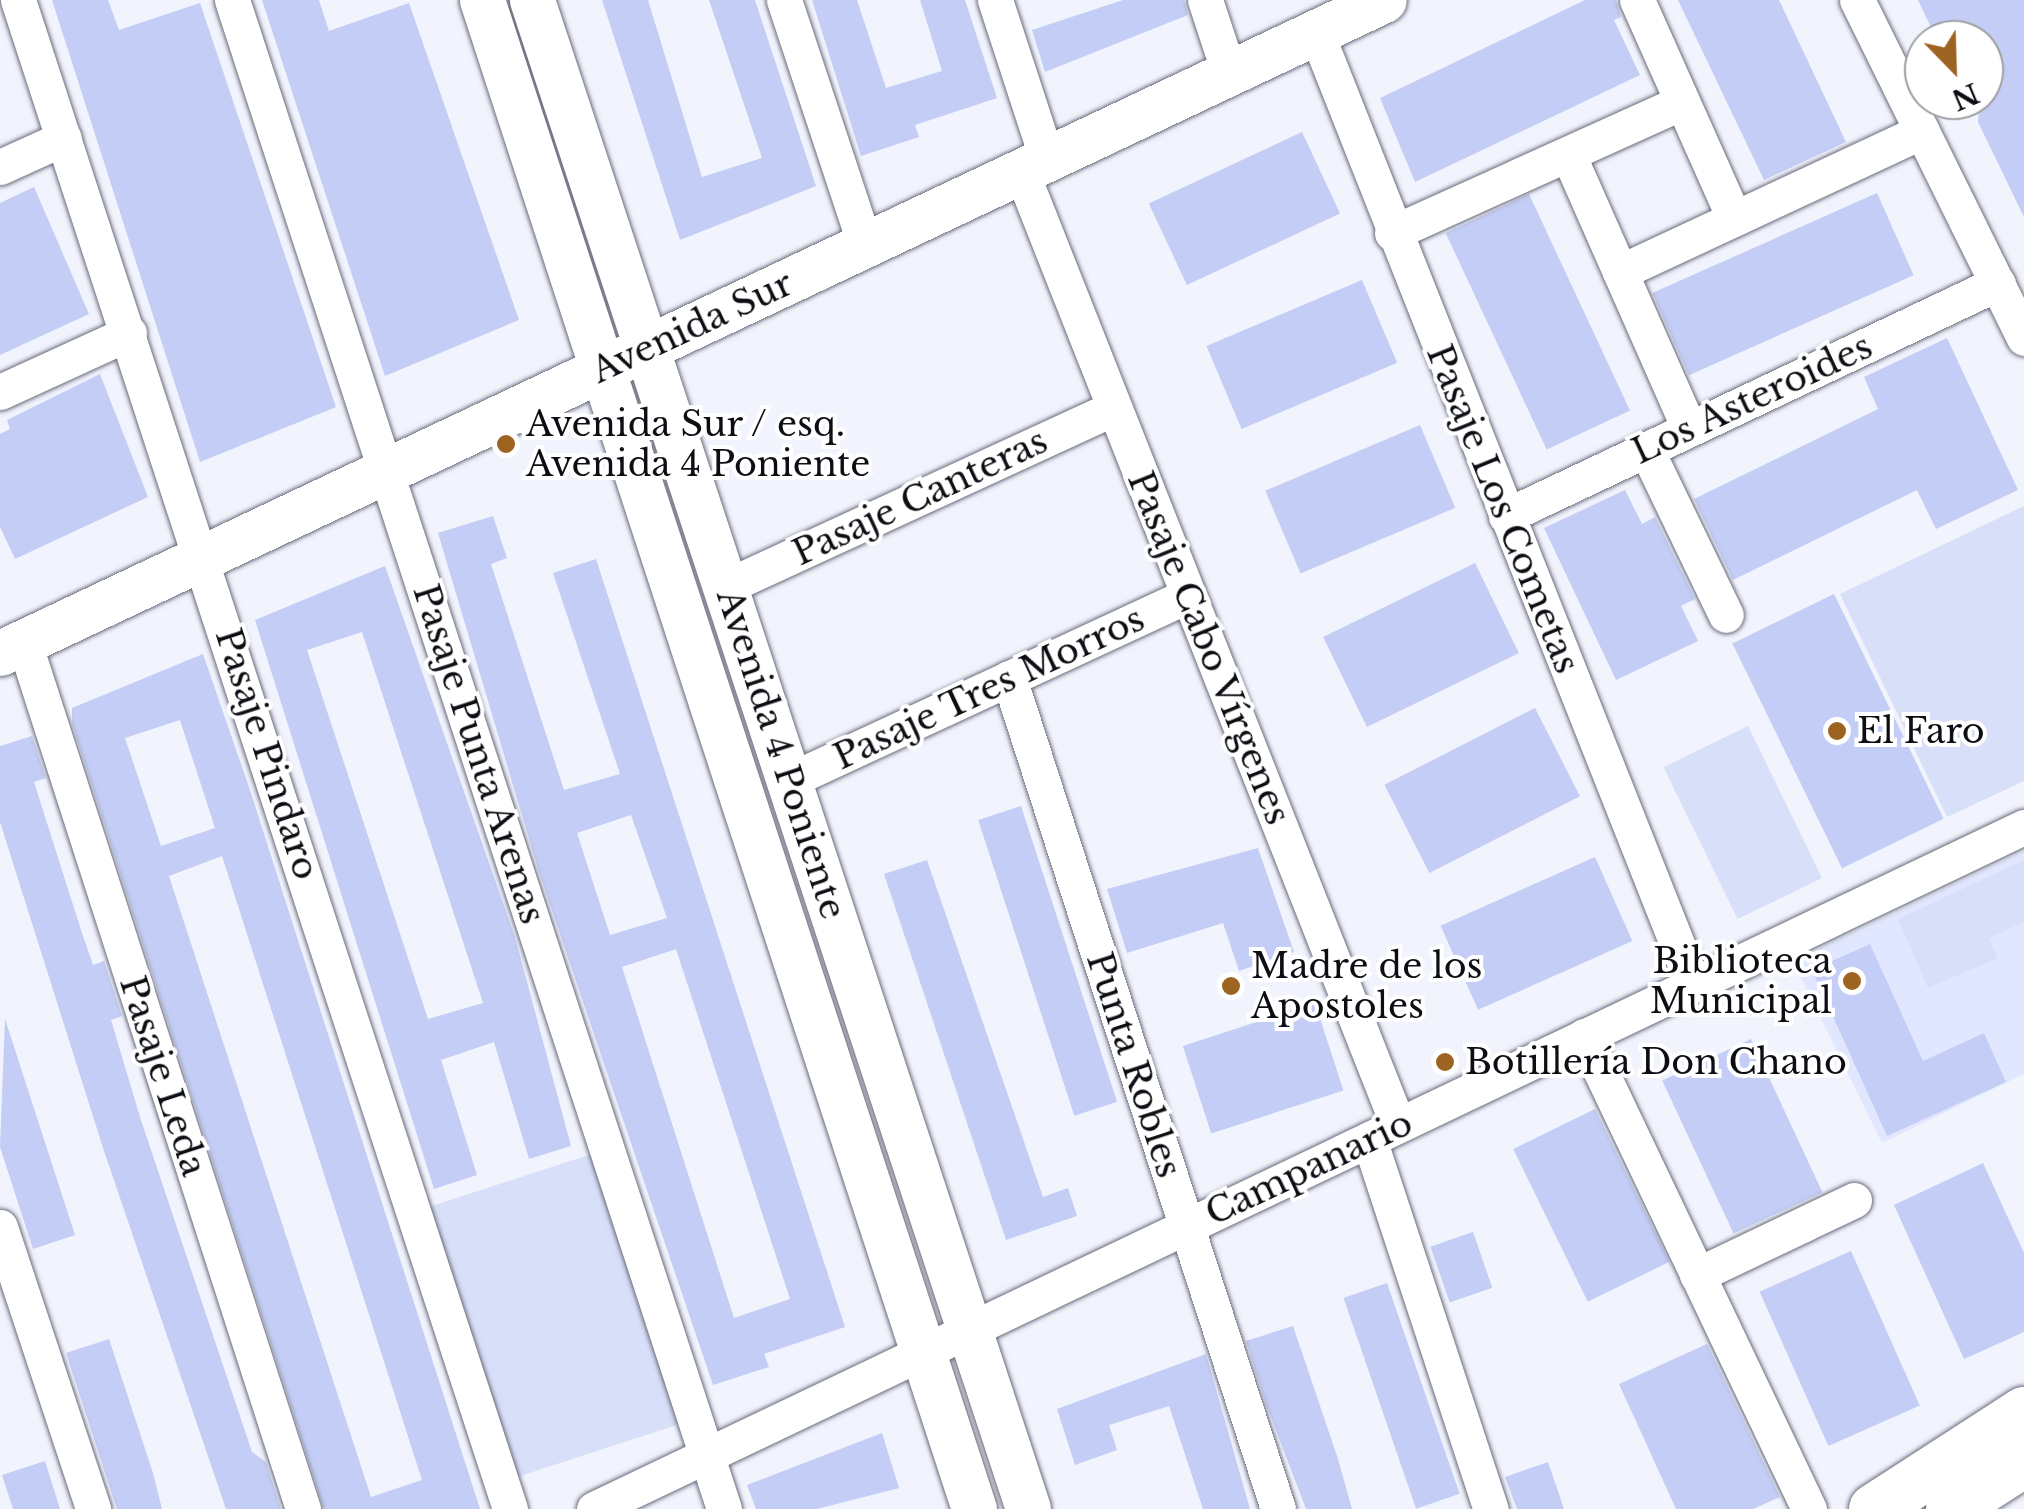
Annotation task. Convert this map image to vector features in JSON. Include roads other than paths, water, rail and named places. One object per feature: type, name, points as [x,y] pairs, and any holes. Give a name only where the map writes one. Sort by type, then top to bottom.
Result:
[{"type":"main road","points":[[1874,1509],[2024,1412]]},
{"type":"main road","points":[[1951,1509],[2024,1462]]},
{"type":"street","name":"Pasaje Pindaro","points":[[18,0],[204,557],[510,1509]]},
{"type":"street","name":"Pasaje Punta Arenas","points":[[232,0],[724,1509]]},
{"type":"street","name":"Avenida 4 Poniente","points":[[482,0],[974,1509]]},
{"type":"street","name":"Avenida 4 Poniente","points":[[532,0],[1028,1509]]},
{"type":"street","points":[[784,0],[865,245]]},
{"type":"street","name":"Pasaje Cabo Vírgenes","points":[[995,0],[1034,165],[1114,408],[1188,595],[1383,1132],[1490,1509]]},
{"type":"street","points":[[1205,0],[1229,73]]},
{"type":"street","name":"Avenida Sur","points":[[12,648],[1384,0]]},
{"type":"street","points":[[1637,0],[1734,218]]},
{"type":"street","points":[[1857,0],[2024,338]]},
{"type":"street","name":"Pasaje Los Cometas","points":[[1316,32],[1392,233],[1694,984]]},
{"type":"street","points":[[1392,233],[1680,103]]},
{"type":"street","points":[[1620,272],[1922,130]]},
{"type":"street","points":[[0,167],[64,138]]},
{"type":"street","points":[[1568,154],[1690,428]]},
{"type":"street","name":"Los Asteroides","points":[[1506,516],[1998,283]]},
{"type":"street","points":[[0,392],[129,333]]},
{"type":"street","name":"Pasaje Canteras","points":[[726,586],[1114,408]]},
{"type":"street","points":[[1646,448],[1726,615]]},
{"type":"street","name":"Pasaje Tres Morros","points":[[790,780],[1188,595]]},
{"type":"street","name":"Pasaje Leda","points":[[12,648],[303,1509]]},
{"type":"street","name":"Punta Robles","points":[[1009,678],[1278,1509]]},
{"type":"street","name":"Campanario","points":[[594,1509],[2024,827]]},
{"type":"street","points":[[1584,1036],[1809,1509]]},
{"type":"street","points":[[1697,1275],[1854,1200]]},
{"type":"street","points":[[0,1227],[93,1509]]},
{"type":"place","name":"Avenida Sur / esq. Avenida 4 Poniente","points":[[506,444]]},
{"type":"place","name":"El Faro","points":[[1837,731]]},
{"type":"place","name":"Biblioteca Municipal","points":[[1852,981]]},
{"type":"place","name":"Madre de los Apostoles","points":[[1231,986]]},
{"type":"place","name":"Botillería Don Chano","points":[[1445,1062]]}]
